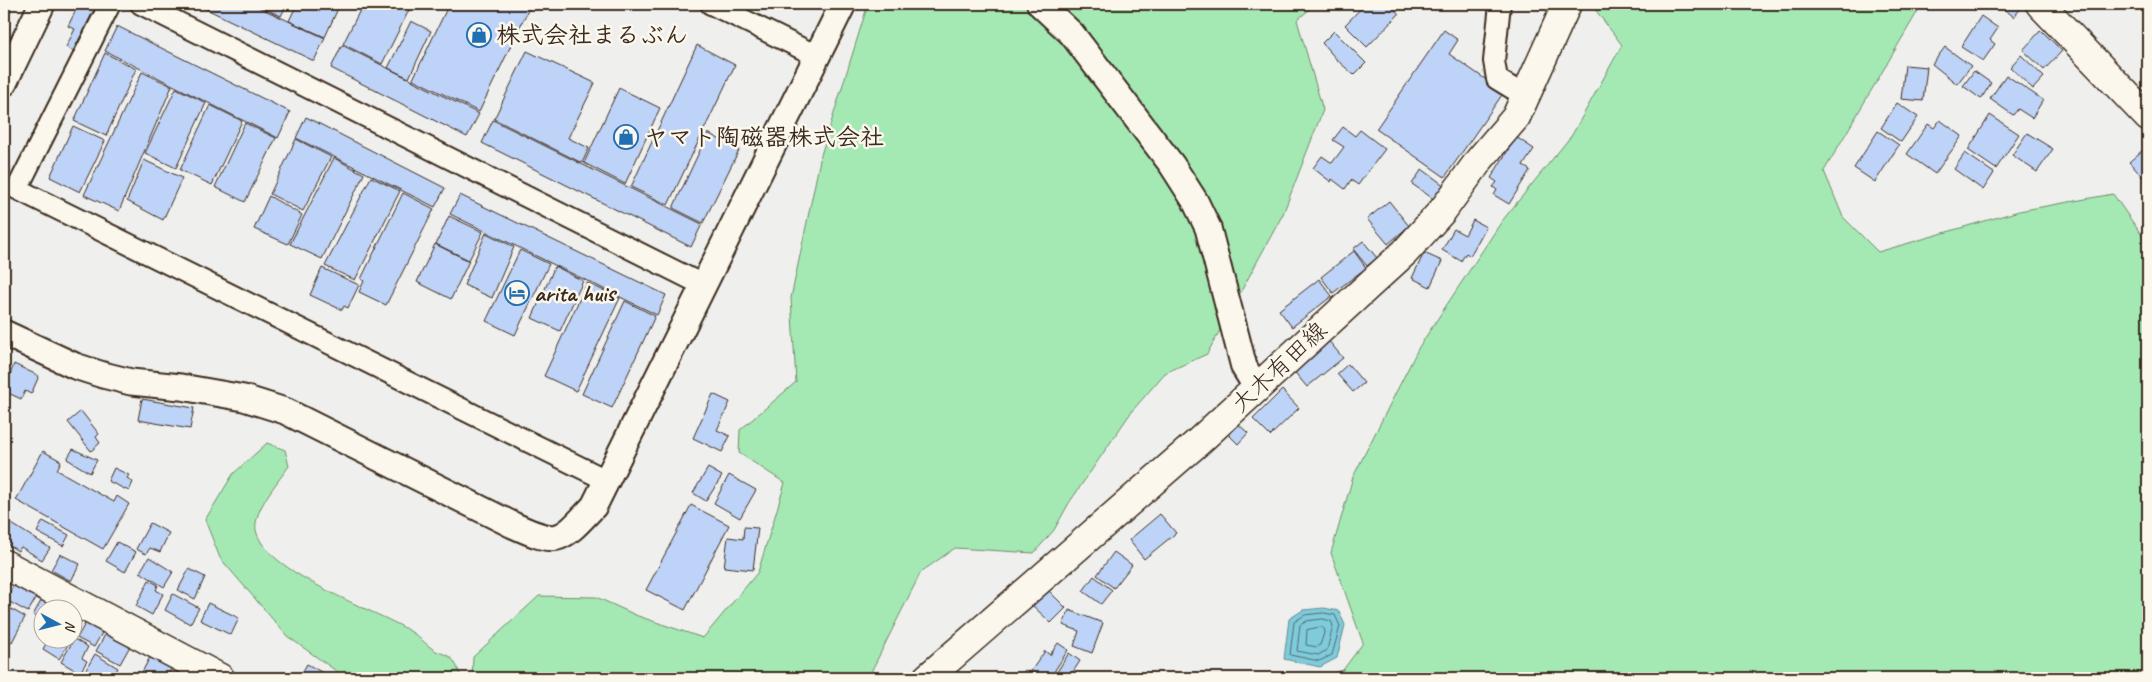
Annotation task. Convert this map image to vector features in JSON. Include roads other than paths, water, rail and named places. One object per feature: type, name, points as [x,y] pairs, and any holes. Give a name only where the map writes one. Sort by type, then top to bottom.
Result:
[{"type":"main road","name":"大木有田線","points":[[927,678],[1198,442],[1405,252],[1443,210],[1480,159],[1516,117],[1567,4]]},
{"type":"main road","points":[[2040,4],[2148,117]]},
{"type":"main road","points":[[4,564],[220,678]]},
{"type":"street","points":[[4,83],[42,4]]},
{"type":"street","points":[[110,4],[17,189],[606,480]]},
{"type":"street","points":[[142,4],[703,285]]},
{"type":"street","points":[[711,4],[817,56]]},
{"type":"street","points":[[4,333],[75,366],[103,375],[131,382],[181,387],[244,398],[285,411],[541,538],[560,538],[576,526],[594,506],[843,4]]},
{"type":"street","points":[[1040,4],[1072,34],[1172,165],[1195,201],[1208,228],[1244,367],[1257,388]]},
{"type":"street","points":[[1500,4],[1494,61],[1497,79],[1525,96]]},
{"type":"water","points":[[1324,608],[1339,611],[1345,625],[1337,658],[1320,667],[1284,659],[1289,619],[1303,610]]},
{"type":"place","name":"株式会社まるぶん","points":[[479,35]]},
{"type":"place","name":"ヤマト陶磁器株式会社","points":[[626,137]]},
{"type":"place","name":"arita huis","points":[[517,293]]}]
